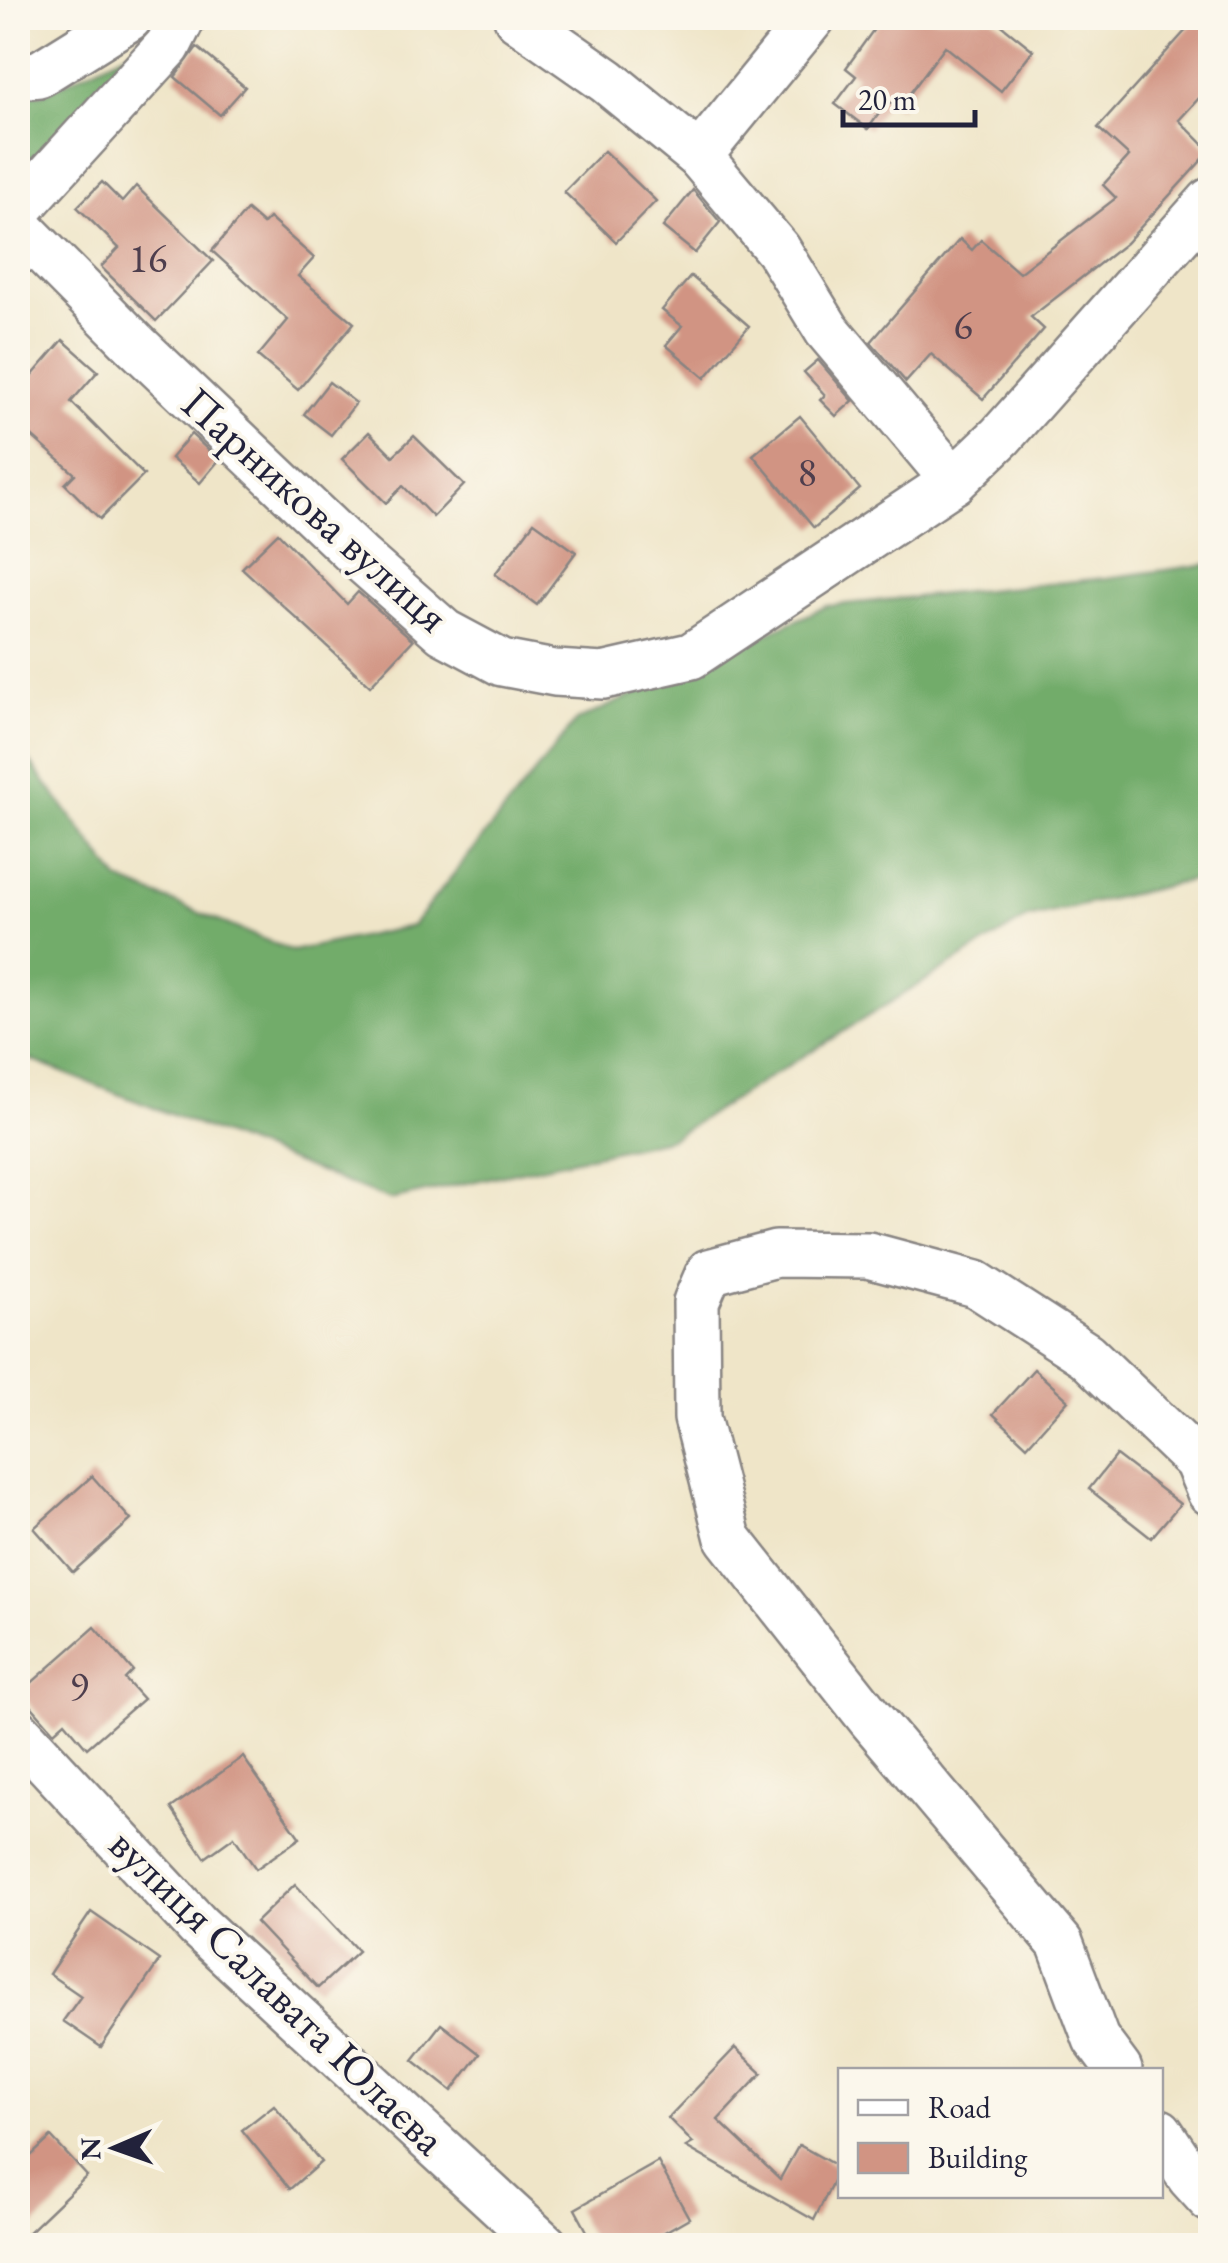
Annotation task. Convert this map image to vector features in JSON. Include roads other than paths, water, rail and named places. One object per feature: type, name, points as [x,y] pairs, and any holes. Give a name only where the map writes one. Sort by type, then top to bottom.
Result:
[{"type":"street","points":[[18,76],[39,74],[130,18]]},
{"type":"street","points":[[18,210],[168,46],[182,18]]},
{"type":"street","points":[[517,18],[607,80],[699,156],[778,250],[826,330],[954,481]]},
{"type":"street","points":[[699,156],[812,18]]},
{"type":"street","name":"Парникова вулиця","points":[[18,226],[135,344],[360,558],[444,632],[502,664],[603,676],[691,656],[954,481],[1001,436],[1210,200]]},
{"type":"street","points":[[1118,2068],[1096,2039],[1060,1943],[870,1718],[728,1538],[697,1418],[696,1302],[708,1272],[776,1254],[868,1256],[976,1284],[1086,1355],[1197,1460],[1210,1492]]},
{"type":"street","name":"вулиця Салавата Юлаєва","points":[[18,1732],[198,1926],[545,2246]]},
{"type":"street","points":[[1163,2136],[1210,2200]]}]
